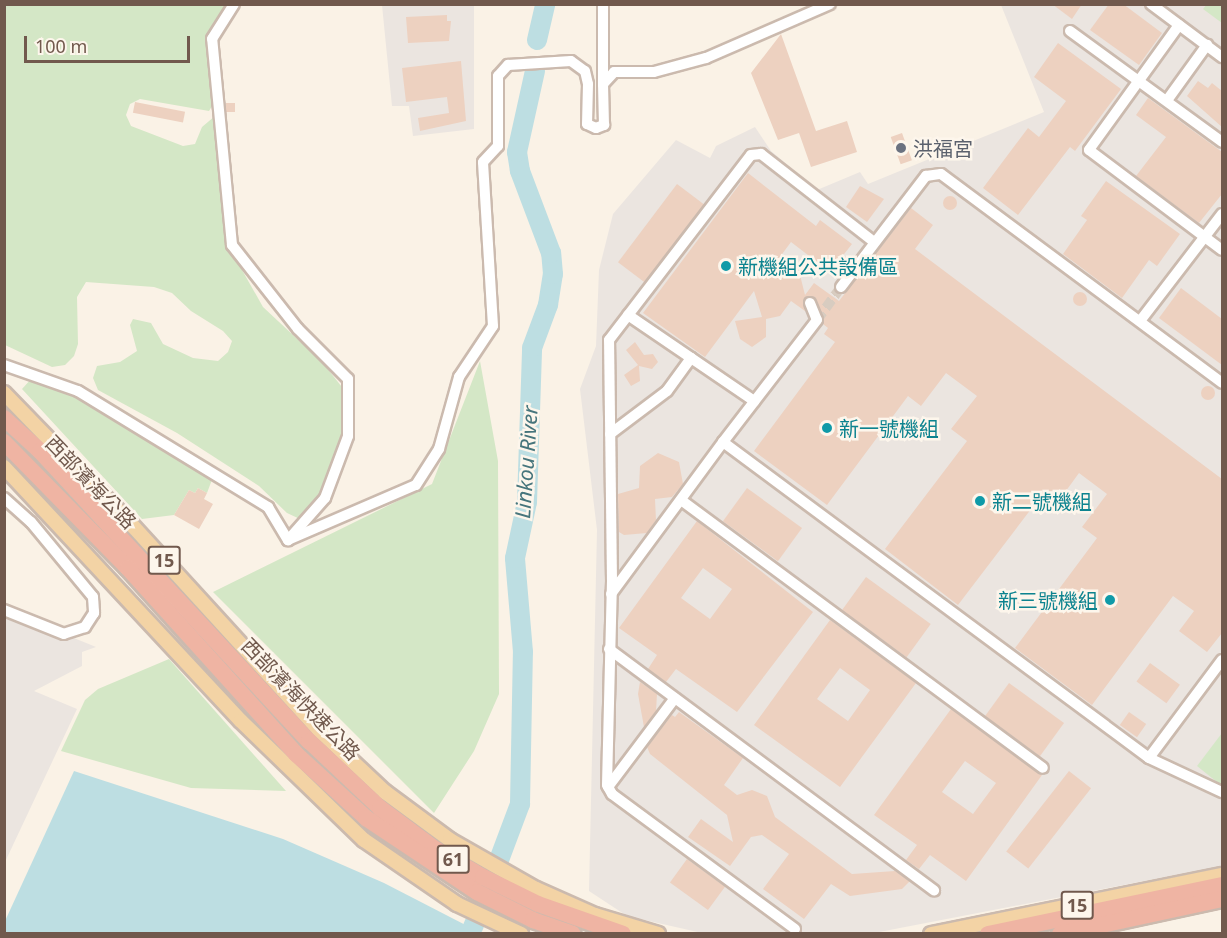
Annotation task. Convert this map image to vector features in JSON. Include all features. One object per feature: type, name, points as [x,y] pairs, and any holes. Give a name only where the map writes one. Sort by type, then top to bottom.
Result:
[{"type":"highway","name":"西部濱海快速公路","points":[[4,418],[40,452],[309,741],[380,808],[435,849],[538,904],[623,933]]},
{"type":"highway","name":"西部濱海快速公路","points":[[4,442],[128,568],[296,754],[366,818],[428,863],[533,920],[573,933]]},
{"type":"highway","points":[[988,933],[1222,885]]},
{"type":"highway","points":[[1060,933],[1222,899]]},
{"type":"main road","name":"西部濱海公路","points":[[4,393],[131,524],[319,730],[385,792],[450,840],[536,889],[596,915],[658,933]]},
{"type":"main road","points":[[4,467],[241,722],[364,840],[457,904],[521,933]]},
{"type":"main road","name":"15","points":[[931,933],[1222,875]]},
{"type":"main road","name":"15","points":[[1095,933],[1222,906]]},
{"type":"street","points":[[234,4],[212,39],[232,245],[298,329],[348,380],[348,436],[325,498],[288,540]]},
{"type":"street","points":[[288,540],[416,485],[439,449],[459,377],[493,326],[483,162],[498,147],[498,76],[508,65],[572,60],[585,71],[587,124],[596,128],[603,124],[603,4]]},
{"type":"street","points":[[603,84],[614,72],[654,72],[706,58],[830,4]]},
{"type":"street","points":[[1151,4],[1222,57]]},
{"type":"street","points":[[1179,25],[1089,150],[1222,250]]},
{"type":"street","points":[[1071,31],[1168,99],[1222,142]]},
{"type":"street","points":[[1168,99],[1207,45]]},
{"type":"street","points":[[795,929],[612,794],[608,787],[611,594],[609,339],[751,155],[761,154],[874,242]]},
{"type":"street","points":[[841,287],[926,176],[941,174],[1222,383]]},
{"type":"street","points":[[1140,321],[1222,214]]},
{"type":"street","points":[[611,594],[723,442],[817,320],[810,303]]},
{"type":"street","points":[[628,315],[754,401]]},
{"type":"street","points":[[610,434],[667,391],[691,358]]},
{"type":"street","points":[[4,364],[78,391],[268,507],[288,540]]},
{"type":"street","points":[[723,442],[1149,758],[1222,792]]},
{"type":"street","points":[[4,498],[31,522],[93,597],[94,613],[85,627],[64,634],[4,610]]},
{"type":"street","points":[[681,500],[1043,768]]},
{"type":"street","points":[[609,649],[934,890]]},
{"type":"street","points":[[1149,758],[1222,660]]},
{"type":"street","points":[[608,787],[675,698]]},
{"type":"shaded area","points":[[382,5],[474,6],[474,129],[413,136],[409,106],[392,106]]},
{"type":"shaded area","points":[[1001,5],[1222,5],[1222,866],[874,933],[702,933],[627,916],[589,891],[597,530],[580,389],[596,346],[599,270],[613,214],[676,140],[710,158],[716,146],[755,127],[771,151],[817,190],[860,172],[868,184],[1044,112]]},
{"type":"shaded area","points":[[5,610],[96,647],[82,652],[82,666],[34,691],[77,709],[5,862]]},
{"type":"green space","points":[[1207,4],[1222,5],[1222,23],[1203,9]]},
{"type":"green space","points":[[5,5],[235,5],[214,41],[215,101],[209,111],[140,99],[130,104],[126,115],[131,126],[183,146],[195,144],[202,127],[215,116],[228,206],[225,235],[229,247],[263,307],[323,363],[345,391],[346,421],[336,467],[328,489],[302,520],[287,513],[259,486],[177,433],[98,390],[93,378],[97,366],[120,362],[137,351],[130,325],[133,319],[151,323],[163,344],[193,358],[218,361],[228,352],[232,341],[223,331],[191,311],[172,293],[154,287],[86,282],[77,297],[78,344],[74,356],[65,365],[52,367],[5,345]]},
{"type":"green space","points":[[480,361],[498,461],[499,694],[474,751],[434,813],[213,592],[432,484]]},
{"type":"green space","points":[[32,378],[64,386],[213,477],[207,493],[198,488],[195,493],[189,490],[174,515],[142,519],[22,389]]},
{"type":"green space","points":[[169,659],[286,791],[191,788],[61,751],[85,700],[98,689]]},
{"type":"green space","points":[[1222,733],[1222,786],[1197,766]]},
{"type":"water","points":[[74,771],[283,839],[384,883],[481,933],[5,933],[5,921]]},
{"type":"building","points":[[1052,4],[1082,4],[1072,19]]},
{"type":"building","points":[[1109,4],[1123,4],[1162,33],[1139,65],[1090,30]]},
{"type":"building","points":[[447,15],[447,21],[451,21],[449,41],[408,43],[406,17]]},
{"type":"building","points":[[781,34],[816,131],[847,121],[857,152],[811,167],[799,133],[778,140],[751,73]]},
{"type":"building","points":[[1058,43],[1121,89],[1075,151],[1070,147],[1018,215],[983,188],[1028,128],[1039,137],[1066,101],[1034,77]]},
{"type":"building","points":[[461,61],[466,121],[420,131],[418,118],[449,113],[447,97],[406,102],[402,68]]},
{"type":"building","points":[[1198,81],[1208,88],[1212,83],[1222,91],[1222,127],[1187,96]]},
{"type":"building","points":[[1148,98],[1222,152],[1222,194],[1199,223],[1136,176],[1166,137],[1136,115]]},
{"type":"building","points":[[135,102],[185,112],[183,123],[133,113]]},
{"type":"building","points":[[226,103],[235,103],[235,112],[226,112]]},
{"type":"building","name":"洪福宮","points":[[902,133],[912,160],[901,164],[891,137]]},
{"type":"building","points":[[748,173],[816,226],[820,220],[852,244],[830,272],[791,242],[774,265],[799,271],[805,295],[814,283],[839,301],[911,208],[933,225],[915,249],[1222,479],[1222,633],[1207,652],[1179,631],[1194,611],[1173,596],[1092,705],[1015,648],[1097,538],[1082,527],[1107,494],[1079,473],[1055,506],[1041,496],[958,605],[885,549],[967,441],[951,429],[977,396],[946,373],[921,406],[908,396],[827,505],[754,451],[835,342],[824,334],[828,328],[823,324],[815,297],[804,299],[805,311],[791,301],[780,316],[766,319],[766,337],[752,347],[740,339],[735,321],[762,317],[754,291],[705,357],[643,313]]},
{"type":"building","points":[[1106,181],[1180,234],[1157,266],[1149,260],[1122,298],[1063,254],[1087,220],[1081,216]]},
{"type":"building","points":[[677,184],[704,204],[645,283],[618,262]]},
{"type":"building","points":[[860,186],[884,199],[867,222],[846,207]]},
{"type":"building","points":[[950,196],[955,198],[957,203],[955,208],[950,210],[945,208],[943,203],[945,198]]},
{"type":"building","points":[[1181,288],[1222,319],[1222,365],[1159,318]]},
{"type":"building","points":[[1080,292],[1085,294],[1087,299],[1085,304],[1080,306],[1075,304],[1073,299],[1075,294]]},
{"type":"building","points":[[635,342],[644,355],[653,354],[658,362],[652,369],[639,366],[640,381],[631,386],[624,375],[638,365],[626,350]]},
{"type":"building","points":[[1208,386],[1213,388],[1215,393],[1213,398],[1208,400],[1203,398],[1201,393],[1203,388]]},
{"type":"building","points":[[658,453],[679,462],[683,484],[672,497],[655,499],[656,520],[647,533],[624,535],[619,532],[618,494],[639,488],[640,466]]},
{"type":"building","points":[[198,488],[207,493],[204,499],[213,504],[199,529],[174,515],[189,490],[195,493]]},
{"type":"building","points":[[747,488],[802,528],[778,561],[723,521]]},
{"type":"building","points":[[697,521],[813,612],[737,712],[676,669],[666,682],[648,669],[657,655],[619,628]],"holes":[[[703,568],[732,589],[710,619],[681,598]]]},
{"type":"building","points":[[866,577],[931,624],[907,657],[842,610]]},
{"type":"building","points":[[830,620],[916,683],[840,787],[754,725]],"holes":[[[840,668],[870,690],[848,721],[817,699]]]},
{"type":"building","points":[[1150,663],[1180,685],[1166,703],[1136,682]]},
{"type":"building","points":[[640,682],[657,694],[656,711],[644,727],[638,694]]},
{"type":"building","points":[[1009,683],[1064,723],[1040,756],[985,716]]},
{"type":"building","points":[[951,709],[1042,775],[966,881],[930,855],[919,869],[906,860],[917,845],[874,815]],"holes":[[[965,761],[996,783],[973,814],[942,792]]]},
{"type":"building","points":[[679,712],[743,758],[724,785],[737,795],[752,790],[767,796],[775,817],[852,874],[895,871],[910,881],[902,889],[850,896],[831,884],[804,919],[763,889],[789,854],[762,835],[751,837],[730,866],[688,837],[701,819],[733,842],[727,815],[650,754],[647,747],[672,715],[675,717]]},
{"type":"building","points":[[1129,712],[1146,724],[1137,737],[1120,725]]},
{"type":"building","points":[[1069,771],[1091,788],[1028,869],[1006,851]]},
{"type":"building","points":[[687,859],[725,887],[708,910],[670,882]]},
{"type":"waterway","name":"Linkou River","points":[[537,40],[545,4]]},
{"type":"waterway","name":"Linkou River","points":[[499,860],[520,804],[523,652],[515,558],[527,502],[532,348],[548,305],[553,274],[551,253],[520,171],[517,152],[535,71]]},
{"type":"waterway","name":"Linkou River","points":[[473,927],[476,920]]},
{"type":"tunnel","points":[[817,320],[841,287]]},
{"type":"place","name":"洪福宮","points":[[901,148]]},
{"type":"place","name":"新機組公共設備區","points":[[726,266]]},
{"type":"place","name":"新一號機組","points":[[827,428]]},
{"type":"place","name":"新二號機組","points":[[980,501]]},
{"type":"place","name":"新三號機組","points":[[1110,600]]}]
